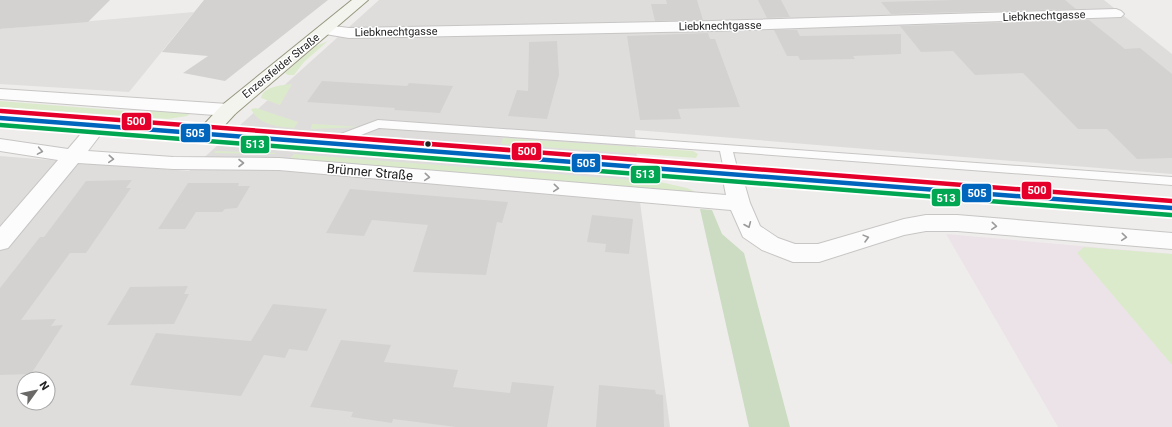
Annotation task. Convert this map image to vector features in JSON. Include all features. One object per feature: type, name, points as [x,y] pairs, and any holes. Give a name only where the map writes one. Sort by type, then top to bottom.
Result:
[{"type":"main road","name":"Brünner Straße","points":[[0,118],[204,135],[1172,208]]},
{"type":"street","name":"Enzersfelder Straße","points":[[204,135],[228,110],[361,0]]},
{"type":"street","name":"Liebknechtgasse","points":[[325,30],[357,33],[696,26],[1116,14]]},
{"type":"street","points":[[0,94],[228,110]]},
{"type":"street","points":[[0,242],[98,126]]},
{"type":"street","name":"Brünner Straße","points":[[4,145],[72,156],[173,163],[279,164],[740,204]]},
{"type":"street","points":[[732,175],[740,204],[751,231],[770,244],[793,253],[819,253],[840,245],[904,227],[926,224],[957,223],[1172,240]]},
{"type":"lane","points":[[326,144],[378,124],[874,157],[1172,181]]},
{"type":"lane","points":[[726,148],[732,175]]},
{"type":"shaded area","points":[[379,0],[1104,0],[1172,54],[1172,174],[635,130],[640,202],[670,427],[0,427],[0,156],[189,171]]},
{"type":"shaded area","points":[[194,12],[129,92],[0,84],[0,29]]},
{"type":"shaded area","points":[[946,234],[1172,254],[1172,427],[1058,427]]},
{"type":"green space","points":[[328,41],[304,62],[294,75],[288,75],[285,73],[316,46]]},
{"type":"green space","points":[[292,84],[280,105],[261,98],[265,91],[269,89]]},
{"type":"green space","points":[[0,101],[139,112],[173,109],[191,111],[191,113],[187,116],[168,119],[0,107]]},
{"type":"green space","points":[[256,108],[298,122],[294,128],[269,124],[259,119],[254,114],[251,109]]},
{"type":"green space","points":[[312,124],[314,124],[361,127],[311,129]]},
{"type":"green space","points":[[503,138],[693,151],[698,154],[696,158],[501,144]]},
{"type":"green space","points":[[216,151],[276,153],[214,152]]},
{"type":"green space","points":[[294,154],[660,182],[694,191],[290,159]]},
{"type":"green space","points":[[700,209],[712,210],[722,234],[744,253],[790,427],[749,427]]},
{"type":"green space","points":[[1084,247],[1172,254],[1172,365],[1077,253]]},
{"type":"building","points":[[0,0],[110,0],[88,22],[0,29]]},
{"type":"building","points":[[204,0],[328,0],[225,81],[183,73],[208,56],[162,52]]},
{"type":"building","points":[[666,0],[697,0],[703,20],[655,21],[651,4],[667,4]]},
{"type":"building","points":[[758,0],[781,0],[790,17],[767,18]]},
{"type":"building","points":[[1065,0],[1076,9],[891,14],[881,2]]},
{"type":"building","points":[[1089,20],[1125,49],[1140,48],[1172,74],[1172,158],[1137,159],[1107,129],[1078,129],[1023,73],[975,75],[953,51],[921,52],[900,26]]},
{"type":"building","points":[[774,30],[797,30],[800,36],[901,34],[901,54],[853,56],[855,59],[800,60],[798,56],[787,56]]},
{"type":"building","points":[[708,33],[710,39],[715,39],[740,107],[678,109],[681,119],[640,120],[627,36]]},
{"type":"building","points":[[557,41],[559,75],[547,119],[508,116],[517,90],[528,91],[529,42]]},
{"type":"building","points":[[322,81],[407,86],[409,83],[453,86],[440,113],[394,110],[395,108],[307,102]]},
{"type":"building","points":[[132,180],[126,188],[131,188],[86,253],[70,253],[21,320],[56,319],[51,326],[63,325],[33,371],[16,371],[16,374],[0,375],[0,288],[40,237],[44,237],[86,181]]},
{"type":"building","points":[[188,183],[239,183],[238,186],[250,186],[237,208],[225,209],[222,212],[196,212],[185,229],[158,229]]},
{"type":"building","points":[[350,189],[508,202],[502,223],[497,222],[486,275],[413,272],[428,225],[372,220],[364,236],[326,233]]},
{"type":"building","points":[[592,215],[633,219],[629,254],[605,252],[606,244],[587,242]]},
{"type":"building","points":[[188,286],[184,294],[189,294],[174,324],[107,325],[130,287]]},
{"type":"building","points":[[273,304],[327,309],[307,351],[289,349],[285,358],[264,355],[241,396],[130,385],[156,333],[251,341]]},
{"type":"building","points":[[341,340],[391,345],[384,362],[458,370],[453,387],[510,393],[512,382],[554,386],[547,427],[456,427],[393,419],[392,423],[351,417],[353,412],[310,407]]},
{"type":"building","points":[[599,385],[655,390],[656,394],[663,395],[664,427],[596,427]]},
{"type":"transit line","name":"500","points":[[1,111],[1172,201]]},
{"type":"transit line","name":"505","points":[[0,118],[1172,208]]},
{"type":"transit line","name":"513","points":[[0,125],[1171,215]]}]
